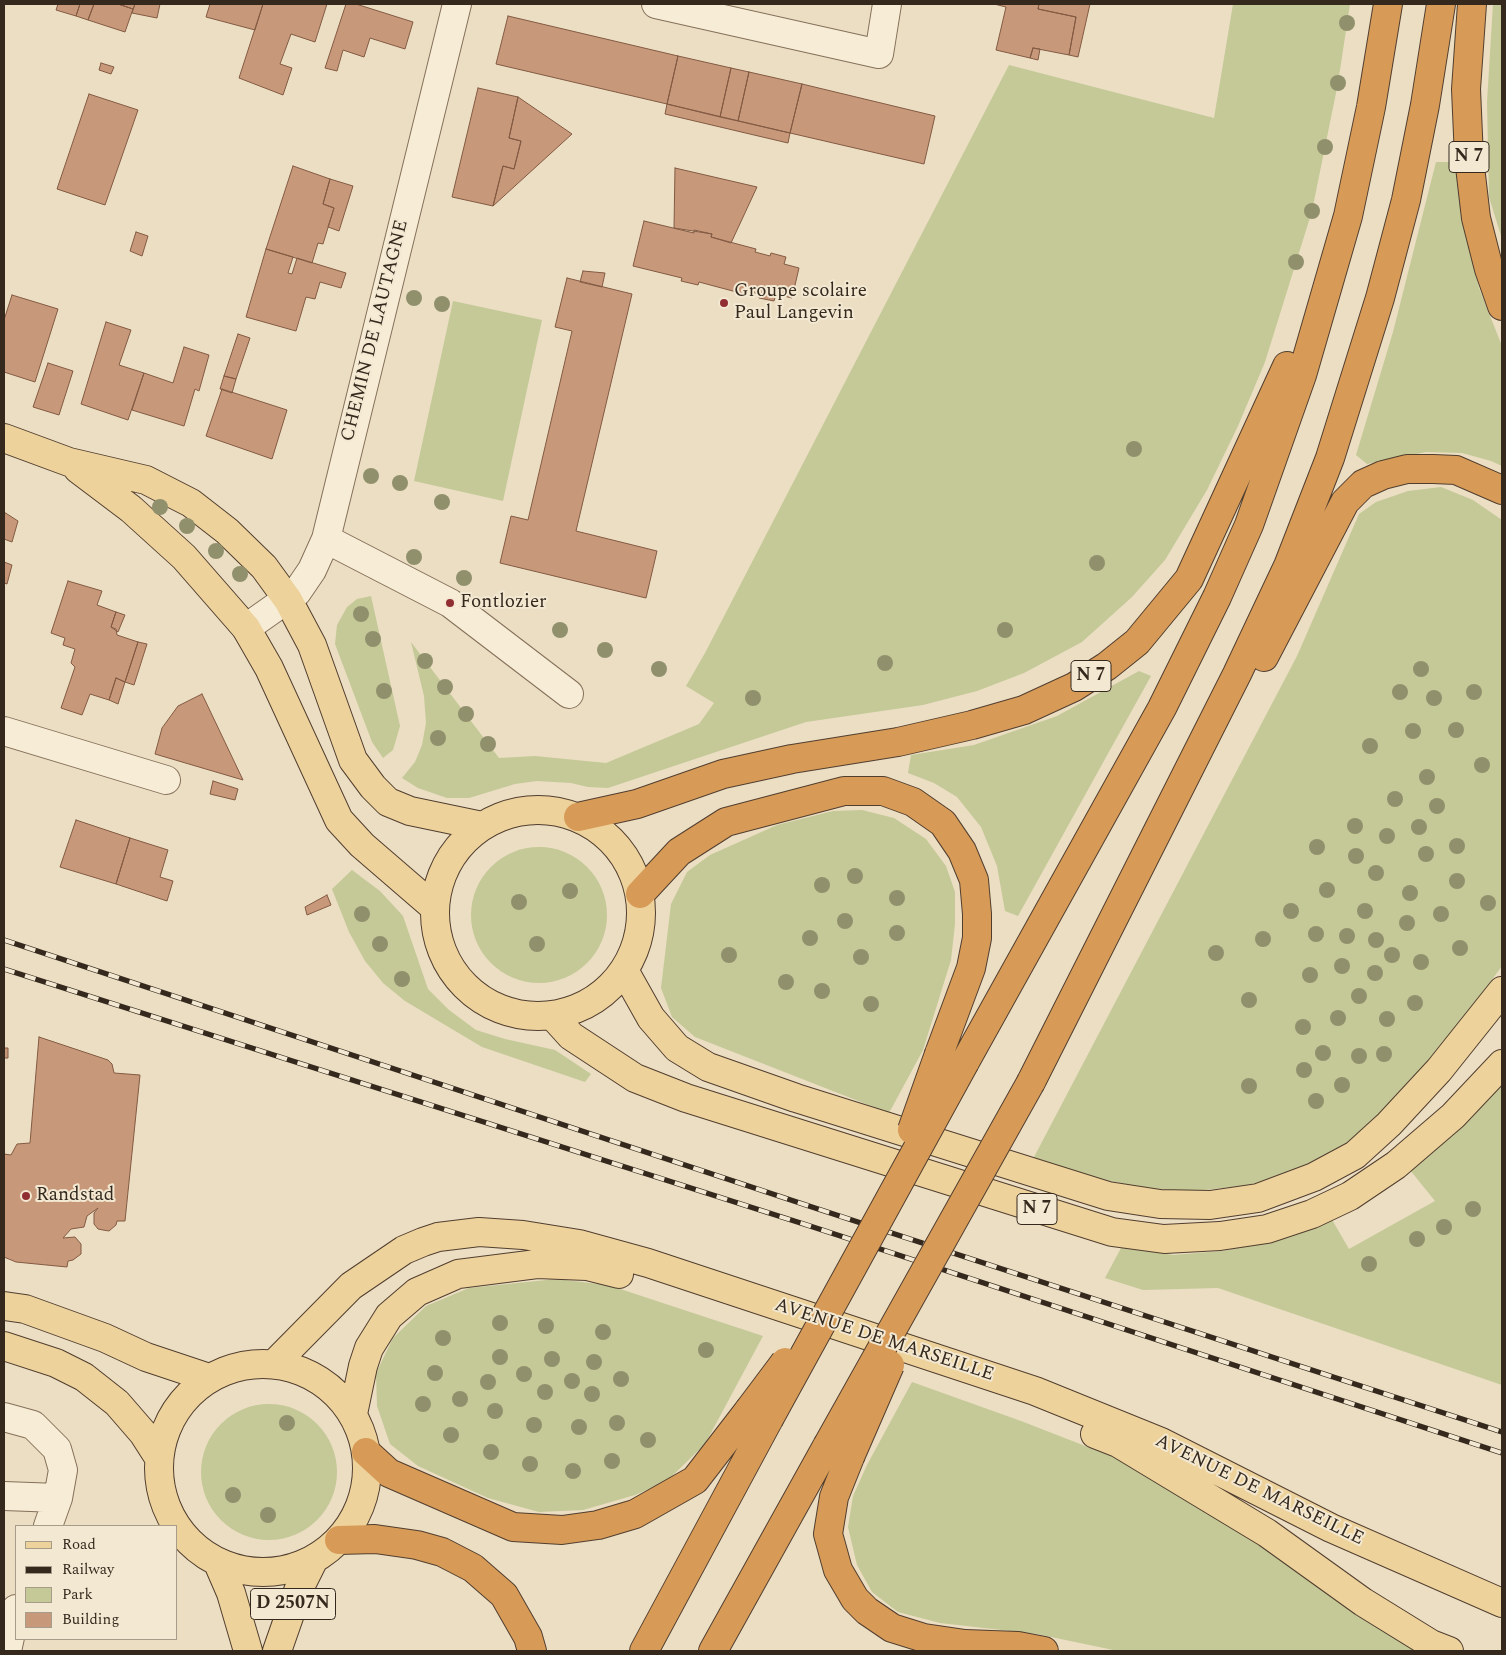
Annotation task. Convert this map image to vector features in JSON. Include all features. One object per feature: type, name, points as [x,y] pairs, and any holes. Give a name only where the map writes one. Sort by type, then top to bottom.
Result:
[{"type":"highway","name":"N 7","points":[[759,1414],[845,1283],[888,1200],[1162,708],[1217,596],[1249,525],[1302,375],[1348,216],[1371,107],[1388,4]]},
{"type":"highway","points":[[713,1651],[839,1451],[948,1230],[1031,1082],[1237,674],[1288,566],[1330,458],[1380,298],[1406,200],[1425,105],[1440,4]]},
{"type":"highway","name":"N 7","points":[[1472,4],[1466,89],[1469,158],[1476,218],[1489,270],[1502,306]]},
{"type":"highway","name":"N 7","points":[[578,817],[637,804],[723,774],[792,759],[898,742],[972,725],[1024,710],[1074,686],[1107,666],[1137,642],[1189,579],[1272,402],[1348,216]]},
{"type":"highway","points":[[1134,878],[1253,678],[1345,502],[1363,484],[1383,475],[1407,469],[1456,470],[1502,490]]},
{"type":"highway","points":[[640,894],[679,852],[726,822],[844,791],[883,791],[913,802],[943,823],[952,834],[969,864],[976,896],[977,938],[971,968],[888,1200]]},
{"type":"highway","points":[[366,1452],[389,1473],[514,1527],[562,1530],[598,1525],[636,1514],[696,1480],[759,1414]]},
{"type":"highway","points":[[644,1651],[759,1414]]},
{"type":"highway","points":[[839,1451],[828,1534],[838,1570],[855,1599],[867,1611],[892,1628],[924,1638],[965,1644],[1018,1646],[1044,1651]]},
{"type":"highway","points":[[339,1540],[375,1539],[417,1545],[442,1552],[473,1568],[504,1595],[528,1637],[532,1651]]},
{"type":"main road","points":[[4,438],[69,462],[146,480],[191,503],[228,531],[264,567],[288,600],[312,645],[353,760],[373,787],[388,802],[410,811],[482,826]]},
{"type":"main road","points":[[69,462],[131,509],[184,557],[246,628],[269,668],[320,784],[339,820],[362,845],[435,908]]},
{"type":"main road","points":[[528,809],[554,810],[578,817],[600,830],[618,848],[632,870],[640,894],[639,930],[635,947],[624,970],[604,992],[580,1008],[552,1016],[521,1015],[493,1006],[468,989],[449,966],[437,938],[435,908],[441,876],[458,848],[482,826],[504,815],[528,809]]},
{"type":"main road","name":"N 7","points":[[624,970],[651,1018],[677,1048],[708,1066],[796,1098],[1098,1193],[1160,1204],[1210,1205],[1258,1198],[1314,1178],[1355,1154],[1389,1124],[1439,1070],[1502,991]]},
{"type":"main road","name":"N 7","points":[[552,1016],[571,1036],[635,1078],[686,1098],[1112,1232],[1164,1239],[1220,1236],[1267,1229],[1312,1214],[1350,1196],[1396,1165],[1453,1116],[1502,1064]]},
{"type":"main road","name":"AVENUE DE MARSEILLE","points":[[274,1364],[350,1286],[404,1250],[423,1242],[438,1237],[479,1232],[523,1235],[579,1244],[648,1262],[1034,1391],[1160,1442],[1331,1528],[1502,1603]]},
{"type":"main road","name":"AVENUE DE MARSEILLE","points":[[353,1414],[362,1366],[369,1348],[389,1316],[417,1292],[458,1274],[481,1270],[538,1264],[587,1266],[638,1278],[1026,1406],[1118,1443],[1267,1532],[1363,1602],[1431,1644],[1449,1651]]},
{"type":"main road","points":[[4,1306],[25,1309],[105,1338],[146,1357],[209,1378]]},
{"type":"main road","points":[[4,1346],[56,1363],[84,1377],[117,1403],[143,1433],[159,1458]]},
{"type":"main road","points":[[176,1525],[167,1508],[160,1483],[159,1458],[167,1427],[185,1399],[209,1378],[230,1369],[252,1364],[274,1364],[298,1370],[320,1380],[338,1395],[353,1414],[361,1432],[366,1452],[366,1484],[357,1514],[339,1540],[314,1559],[283,1570],[250,1572],[218,1563],[197,1549],[178,1528]]},
{"type":"main road","name":"D 2507N","points":[[277,1651],[298,1591],[314,1559]]},
{"type":"main road","name":"D 2507N","points":[[218,1563],[231,1594],[248,1651]]},
{"type":"street","name":"CHEMIN DE LAUTAGNE","points":[[246,628],[297,592],[312,570],[326,539],[457,4]]},
{"type":"street","points":[[656,4],[879,54],[887,4]]},
{"type":"street","points":[[326,539],[450,603],[569,694]]},
{"type":"street","points":[[4,731],[166,780]]},
{"type":"street","points":[[4,1417],[33,1425],[57,1449],[63,1470],[58,1498],[48,1525]]},
{"type":"street","points":[[4,1496],[58,1498]]},
{"type":"street","points":[[7,1651],[15,1614]]},
{"type":"green space","points":[[1233,4],[1350,4],[1338,83],[1312,211],[1265,362],[1238,426],[1207,490],[1165,560],[1132,597],[1082,642],[1024,673],[977,691],[923,705],[806,722],[608,788],[537,781],[515,784],[469,798],[447,798],[418,788],[402,778],[415,762],[422,745],[426,723],[424,696],[411,642],[499,758],[535,756],[606,763],[699,724],[714,703],[686,686],[705,653],[1009,65],[1214,118]]},
{"type":"green space","points":[[1493,4],[1502,4],[1502,239],[1489,197],[1487,102]]},
{"type":"green space","points":[[1436,162],[1455,162],[1462,214],[1479,288],[1502,346],[1502,466],[1462,453],[1426,452],[1367,464],[1356,455],[1393,332]]},
{"type":"green space","points":[[453,301],[542,320],[503,501],[414,481]]},
{"type":"green space","points":[[1441,487],[1473,500],[1502,520],[1502,966],[1414,1085],[1368,1132],[1327,1158],[1290,1176],[1243,1186],[1194,1191],[1151,1189],[1104,1180],[1033,1159],[1297,656],[1359,514],[1376,502],[1408,491]]},
{"type":"green space","points":[[371,596],[400,726],[393,750],[383,758],[372,742],[335,644],[337,625],[347,607],[357,599]]},
{"type":"green space","points":[[1139,671],[1151,676],[1018,916],[1005,911],[997,866],[981,827],[957,797],[934,783],[908,773],[911,755],[974,745],[1057,716]]},
{"type":"green space","points":[[862,810],[894,818],[926,839],[946,866],[955,892],[955,924],[951,960],[923,1050],[889,1113],[695,1037],[672,1017],[661,988],[671,904],[687,872],[710,855],[777,825],[833,811]]},
{"type":"green space","points":[[539,847],[565,852],[577,858],[587,867],[596,877],[602,889],[607,915],[602,941],[596,953],[587,963],[577,972],[565,978],[539,983],[513,978],[501,972],[491,963],[482,953],[476,941],[471,915],[476,889],[482,877],[491,867],[501,858],[513,852]]},
{"type":"green space","points":[[352,870],[380,891],[403,916],[428,989],[449,1010],[476,1030],[505,1039],[555,1050],[591,1074],[585,1082],[482,1047],[405,1001],[383,983],[365,961],[349,932],[332,889]]},
{"type":"green space","points":[[1502,1084],[1502,1385],[1218,1288],[1143,1290],[1105,1278],[1122,1246],[1173,1255],[1222,1251],[1279,1239],[1331,1218],[1349,1249],[1435,1201],[1410,1170]]},
{"type":"green space","points":[[556,1279],[608,1285],[763,1336],[705,1444],[667,1481],[635,1495],[583,1510],[539,1512],[488,1498],[418,1466],[390,1444],[377,1406],[376,1373],[393,1338],[426,1306],[469,1288]]},
{"type":"green space","points":[[912,1382],[1021,1421],[1116,1458],[1202,1505],[1419,1651],[1118,1651],[1037,1634],[940,1623],[898,1612],[872,1592],[857,1565],[848,1527],[853,1496],[867,1465]]},
{"type":"green space","points":[[269,1404],[295,1409],[307,1415],[317,1424],[326,1434],[332,1446],[337,1472],[332,1498],[326,1510],[317,1520],[307,1529],[295,1535],[269,1540],[243,1535],[231,1529],[221,1520],[212,1510],[206,1498],[201,1472],[206,1446],[212,1434],[221,1424],[231,1415],[243,1409]]},
{"type":"building","points":[[58,4],[80,4],[76,16],[56,10]]},
{"type":"building","points":[[80,4],[94,4],[88,20],[76,16]]},
{"type":"building","points":[[94,4],[118,4],[133,9],[125,32],[88,20]]},
{"type":"building","points":[[118,4],[135,4],[133,9]]},
{"type":"building","points":[[135,4],[160,4],[157,18],[132,13]]},
{"type":"building","points":[[210,4],[263,4],[255,30],[206,17]]},
{"type":"building","points":[[263,4],[327,4],[315,42],[291,34],[280,64],[292,68],[283,95],[239,78]]},
{"type":"building","points":[[346,4],[356,4],[413,22],[405,49],[370,38],[364,57],[343,50],[337,71],[325,68]]},
{"type":"building","points":[[994,4],[1039,4],[1038,9],[1076,17],[1069,55],[1033,48],[1030,58],[996,50],[1006,7]]},
{"type":"building","points":[[1039,4],[1090,4],[1078,57],[1069,55],[1076,17],[1038,9]]},
{"type":"building","points":[[508,16],[678,56],[667,104],[496,64]]},
{"type":"building","points":[[1033,48],[1040,49],[1038,60],[1030,58]]},
{"type":"building","points":[[678,56],[731,68],[720,117],[667,104]]},
{"type":"building","points":[[101,63],[114,67],[111,74],[99,70]]},
{"type":"building","points":[[731,68],[749,72],[738,121],[720,117]]},
{"type":"building","points":[[749,72],[802,84],[790,133],[738,121]]},
{"type":"building","points":[[802,84],[935,116],[924,164],[790,133]]},
{"type":"building","points":[[478,88],[518,97],[509,138],[521,141],[514,169],[503,166],[493,206],[452,197]]},
{"type":"building","points":[[89,94],[138,110],[105,205],[57,189]]},
{"type":"building","points":[[518,97],[572,134],[493,206],[503,166],[514,169],[521,141],[509,138]]},
{"type":"building","points":[[667,104],[790,133],[788,143],[665,114]]},
{"type":"building","points":[[293,166],[330,179],[323,204],[334,208],[323,244],[318,243],[312,263],[266,249]]},
{"type":"building","points":[[675,168],[757,187],[731,243],[711,237],[712,234],[674,228]]},
{"type":"building","points":[[330,179],[353,186],[339,231],[328,227],[334,208],[323,204]]},
{"type":"building","points":[[644,221],[694,233],[694,230],[712,234],[711,237],[756,249],[755,252],[770,256],[771,253],[786,257],[784,264],[799,268],[792,298],[776,294],[774,301],[759,298],[760,294],[745,291],[744,294],[699,282],[698,285],[681,281],[682,278],[633,266]]},
{"type":"building","points":[[136,232],[148,236],[142,256],[130,251]]},
{"type":"building","points":[[266,249],[293,257],[288,273],[292,274],[297,258],[346,273],[341,288],[320,282],[315,299],[306,297],[296,331],[246,317]]},
{"type":"building","points":[[583,271],[605,273],[602,287],[580,282]]},
{"type":"building","points":[[567,278],[632,294],[576,531],[657,551],[646,598],[500,563],[511,516],[528,520],[572,331],[555,327]]},
{"type":"building","points":[[12,295],[58,309],[35,382],[4,372],[4,320]]},
{"type":"building","points":[[106,322],[131,330],[119,365],[144,373],[128,420],[81,404]]},
{"type":"building","points":[[238,334],[250,338],[236,379],[224,376]]},
{"type":"building","points":[[184,347],[209,355],[199,391],[195,389],[184,426],[132,410],[144,373],[173,383]]},
{"type":"building","points":[[48,363],[73,371],[59,415],[33,407]]},
{"type":"building","points":[[224,376],[236,379],[232,393],[220,389]]},
{"type":"building","points":[[222,389],[287,410],[272,459],[206,436]]},
{"type":"building","points":[[4,512],[18,521],[12,542],[4,539]]},
{"type":"building","points":[[4,562],[12,565],[7,584],[4,583]]},
{"type":"building","points":[[68,581],[102,591],[97,605],[116,612],[111,627],[116,629],[117,635],[138,642],[125,682],[116,678],[109,700],[90,694],[82,715],[61,708],[75,667],[71,663],[75,649],[63,645],[65,638],[51,633]]},
{"type":"building","points":[[116,612],[125,615],[118,632],[111,627]]},
{"type":"building","points":[[138,642],[147,644],[134,685],[125,682]]},
{"type":"building","points":[[116,678],[125,682],[118,704],[109,700]]},
{"type":"building","points":[[202,694],[243,780],[155,754],[162,728],[178,706]]},
{"type":"building","points":[[213,781],[238,789],[235,800],[210,794]]},
{"type":"building","points":[[76,820],[130,838],[116,884],[60,867]]},
{"type":"building","points":[[130,838],[168,850],[160,877],[173,881],[167,901],[116,884]]},
{"type":"building","points":[[327,895],[331,905],[307,915],[305,907]]},
{"type":"building","points":[[39,1037],[108,1060],[112,1064],[114,1073],[140,1075],[125,1221],[117,1221],[116,1225],[109,1231],[98,1229],[94,1224],[94,1213],[98,1208],[87,1216],[84,1227],[71,1229],[63,1238],[75,1237],[81,1244],[81,1254],[68,1261],[67,1267],[16,1262],[4,1257],[4,1154],[11,1155],[17,1144],[30,1143]]},
{"type":"building","points":[[4,1048],[8,1048],[8,1058],[4,1058]]},
{"type":"railway","points":[[4,940],[815,1208],[1502,1432]]},
{"type":"railway","points":[[4,969],[810,1226],[1502,1453]]},
{"type":"place","name":"Groupe scolaire Paul Langevin","points":[[724,303]]},
{"type":"place","name":"Fontlozier","points":[[450,603]]},
{"type":"place","name":"Randstad","points":[[26,1196]]}]
